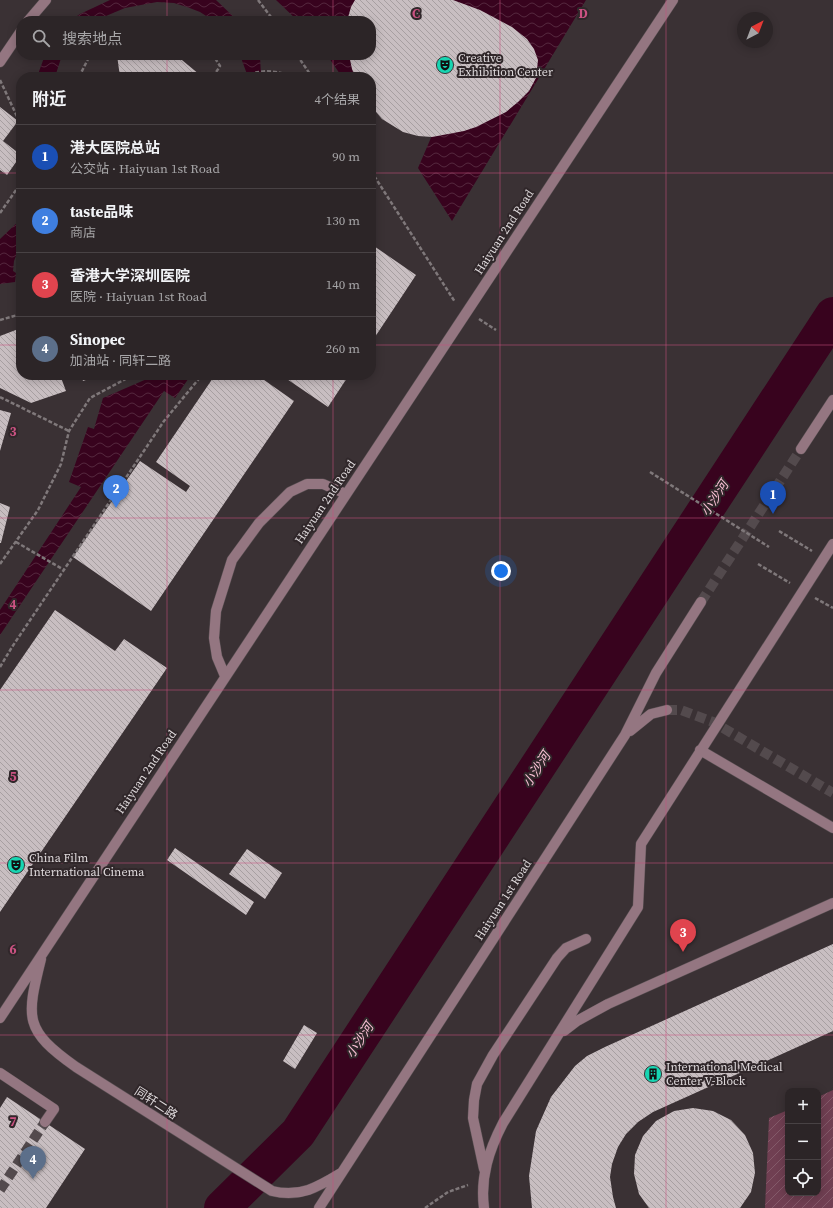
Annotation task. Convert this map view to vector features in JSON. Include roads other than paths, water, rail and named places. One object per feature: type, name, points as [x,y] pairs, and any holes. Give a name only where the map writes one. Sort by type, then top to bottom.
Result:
[{"type":"street","points":[[32,16],[46,0]]},
{"type":"street","name":"Haiyuan 2nd Road","points":[[0,1018],[673,0]]},
{"type":"street","points":[[0,62],[16,38]]},
{"type":"street","points":[[801,449],[833,400]]},
{"type":"street","points":[[225,676],[217,657],[214,632],[216,611],[232,560],[259,523],[290,492],[307,484],[323,484],[346,494]]},
{"type":"street","points":[[484,1208],[482,1194],[484,1175],[491,1146],[503,1123],[638,907],[641,844],[833,544]]},
{"type":"street","name":"Haiyuan 1st Road","points":[[319,1208],[625,735],[656,673],[701,602]]},
{"type":"street","points":[[625,735],[651,714],[666,710]]},
{"type":"street","points":[[700,750],[833,828]]},
{"type":"street","points":[[552,1045],[566,1029],[590,1013],[833,903]]},
{"type":"street","points":[[484,1175],[473,1118],[477,1084],[493,1055],[557,958],[566,948],[586,939]]},
{"type":"street","name":"同轩二路","points":[[43,952],[32,1003],[32,1020],[37,1033],[47,1045],[76,1067],[233,1168],[272,1191],[294,1194],[309,1190],[344,1171]]},
{"type":"street","points":[[0,1073],[54,1109],[45,1122]]},
{"type":"water","points":[[110,0],[216,0],[233,16],[206,16],[200,12],[174,3],[157,2],[125,8],[106,16],[77,16]]},
{"type":"water","points":[[276,0],[389,0],[375,16],[293,16]]},
{"type":"water","points":[[447,0],[586,0],[452,221],[418,168],[436,126]]},
{"type":"water","points":[[43,60],[60,60],[57,72],[39,72]]},
{"type":"water","points":[[242,60],[260,60],[261,72],[246,72]]},
{"type":"water","points":[[330,60],[365,60],[359,72],[339,72]]},
{"type":"water","points":[[16,224],[16,256],[13,271],[16,273],[15,282],[0,284],[0,239]]},
{"type":"water","points":[[144,380],[188,380],[175,398],[164,391],[0,635],[0,610],[81,487],[69,482],[88,427],[94,429],[103,398]]},
{"type":"waterway","name":"小沙河","points":[[222,1208],[298,1133],[833,315]]},
{"type":"tunnel","points":[[701,602],[801,449]]},
{"type":"tunnel","points":[[667,710],[681,710],[713,722],[833,793]]},
{"type":"tunnel","points":[[0,1190],[45,1122]]},
{"type":"place","name":"Creative Exhibition Center","points":[[445,65]]},
{"type":"place","name":"taste品味","points":[[116,508]]},
{"type":"place","name":"港大医院总站","points":[[773,514]]},
{"type":"place","name":"China Film International Cinema","points":[[16,865]]},
{"type":"place","name":"香港大学深圳医院","points":[[683,952]]},
{"type":"place","name":"International Medical Center V-Block","points":[[653,1074]]},
{"type":"place","name":"Sinopec","points":[[33,1179]]}]
